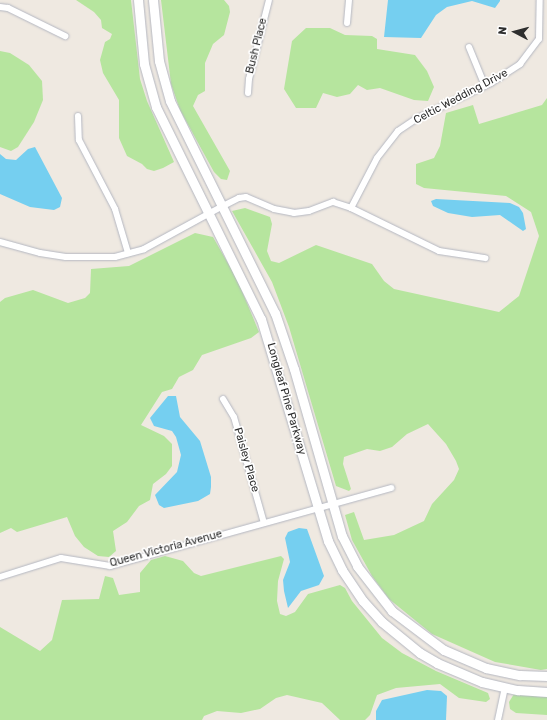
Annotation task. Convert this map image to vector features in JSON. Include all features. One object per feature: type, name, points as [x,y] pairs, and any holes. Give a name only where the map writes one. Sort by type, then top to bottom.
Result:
[{"type":"main road","name":"Longleaf Pine Parkway","points":[[138,0],[141,42],[149,86],[168,134],[253,299],[270,343],[328,541],[342,570],[363,601],[382,622],[420,653],[437,663],[482,682],[504,688],[547,692]]},
{"type":"main road","name":"Longleaf Pine Parkway","points":[[153,0],[158,54],[164,82],[182,127],[266,292],[285,338],[332,505],[342,536],[357,566],[374,591],[407,624],[444,650],[486,668],[520,675],[547,676]]},
{"type":"street","name":"Bush Place","points":[[248,93],[249,80],[268,0]]},
{"type":"street","points":[[347,23],[349,0]]},
{"type":"street","name":"Celtic Wedding Drive","points":[[351,208],[377,158],[398,131],[416,119],[485,86],[520,64],[539,39],[540,0]]},
{"type":"street","points":[[0,7],[8,8],[65,36]]},
{"type":"street","points":[[469,47],[485,86]]},
{"type":"street","points":[[78,116],[80,140],[115,209],[128,253]]},
{"type":"street","points":[[0,242],[40,254],[66,257],[94,258],[128,253],[144,249],[222,206],[239,198],[246,198],[274,209],[294,213],[309,211],[333,202],[351,208],[427,246],[485,258]]},
{"type":"street","name":"Paisley Place","points":[[222,400],[234,417],[264,522]]},
{"type":"street","name":"Queen Victoria Avenue","points":[[0,577],[61,558],[110,566],[390,488]]},
{"type":"street","points":[[498,720],[504,688]]},
{"type":"green space","points":[[76,0],[131,0],[140,79],[147,101],[174,162],[154,171],[147,169],[142,164],[127,156],[119,138],[119,100],[103,73],[100,60],[105,42],[110,39],[112,34],[102,28],[101,20],[94,12]]},
{"type":"green space","points":[[161,0],[224,0],[229,6],[230,12],[224,35],[213,44],[205,63],[205,91],[198,95],[193,106],[230,171],[227,180],[221,179],[214,172],[180,110],[171,84]]},
{"type":"green space","points":[[306,28],[330,28],[345,35],[372,36],[377,39],[377,49],[415,55],[427,71],[434,87],[428,101],[414,100],[380,88],[367,90],[358,85],[350,94],[337,97],[323,93],[316,108],[296,108],[284,89],[292,41]]},
{"type":"green space","points":[[0,51],[10,53],[29,65],[42,81],[43,100],[34,122],[18,147],[11,151],[0,147]]},
{"type":"green space","points":[[547,98],[547,669],[541,670],[495,662],[432,634],[389,599],[372,576],[352,540],[345,515],[354,512],[364,540],[394,535],[424,521],[432,504],[454,480],[459,469],[456,461],[446,444],[428,424],[407,434],[392,447],[380,451],[367,449],[344,457],[343,464],[351,489],[349,491],[336,486],[289,327],[272,282],[232,211],[245,208],[270,217],[272,224],[267,251],[271,261],[279,263],[316,245],[372,264],[384,281],[394,289],[499,312],[519,296],[539,236],[531,212],[506,196],[424,188],[416,184],[416,164],[434,158],[440,146],[446,113],[473,105],[479,124],[542,105]]},
{"type":"green space","points":[[195,233],[213,237],[237,279],[259,332],[251,338],[202,355],[193,370],[179,377],[172,389],[162,392],[141,425],[164,436],[172,444],[172,466],[166,474],[153,484],[150,500],[139,506],[127,522],[113,531],[116,551],[109,557],[98,556],[84,547],[75,536],[67,517],[17,532],[11,528],[0,533],[0,302],[5,298],[33,290],[68,303],[85,298],[90,293],[91,269],[129,266]]},
{"type":"green space","points":[[165,556],[183,561],[194,573],[201,576],[281,556],[284,559],[278,581],[277,601],[280,614],[286,616],[295,612],[308,594],[340,585],[345,588],[352,601],[382,638],[402,653],[436,671],[488,693],[490,699],[486,702],[459,698],[440,684],[396,688],[377,695],[370,715],[365,720],[340,720],[322,703],[287,695],[276,698],[260,709],[241,713],[217,711],[204,716],[202,720],[0,720],[0,627],[40,651],[52,640],[62,600],[99,599],[105,576],[113,578],[119,595],[140,592],[140,573],[151,560]]},
{"type":"green space","points":[[514,694],[547,697],[547,715],[516,713],[510,709],[509,702]]},
{"type":"water","points":[[388,0],[500,1],[495,8],[472,1],[447,7],[436,15],[421,38],[384,37]]},
{"type":"water","points":[[35,147],[62,198],[60,207],[54,210],[30,207],[0,194],[0,154],[6,159],[16,160],[28,149]]},
{"type":"water","points":[[436,199],[510,203],[519,207],[523,213],[526,229],[523,231],[500,215],[472,217],[448,213],[433,206],[431,201]]},
{"type":"water","points":[[168,396],[176,396],[180,417],[200,441],[211,477],[211,487],[210,494],[198,501],[164,508],[159,505],[155,495],[177,472],[181,455],[176,437],[172,431],[154,426],[150,418]]},
{"type":"water","points":[[299,528],[307,529],[324,576],[319,585],[301,591],[288,608],[283,580],[290,562],[285,538],[288,532]]},
{"type":"water","points":[[427,690],[441,691],[447,696],[446,720],[376,720],[376,711],[382,700]]}]
